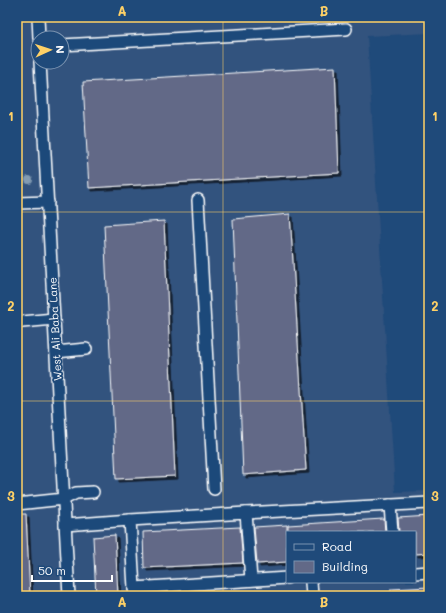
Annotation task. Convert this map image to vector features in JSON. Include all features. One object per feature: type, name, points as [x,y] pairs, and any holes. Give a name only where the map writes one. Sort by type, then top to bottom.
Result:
[{"type":"street","points":[[38,17],[39,30]]},
{"type":"street","points":[[70,45],[346,29]]},
{"type":"street","name":"West Ali Baba Lane","points":[[40,70],[69,596]]},
{"type":"street","points":[[198,200],[214,489]]},
{"type":"street","points":[[17,204],[48,202]]},
{"type":"street","points":[[22,322],[54,319]]},
{"type":"street","points":[[56,352],[86,350]]},
{"type":"street","points":[[17,504],[64,499],[76,493],[93,492]]},
{"type":"street","points":[[65,525],[429,503]]},
{"type":"street","points":[[390,505],[392,531]]},
{"type":"street","points":[[246,513],[251,580]]},
{"type":"street","points":[[130,520],[135,592],[251,580],[286,578]]},
{"type":"street","points":[[416,573],[429,572]]},
{"type":"street","points":[[311,583],[312,596]]},
{"type":"shaded area","points":[[17,17],[429,17],[429,33],[367,36],[395,492],[429,491],[429,596],[17,596]]},
{"type":"building","points":[[335,67],[339,173],[89,188],[83,82]]},
{"type":"building","points":[[290,214],[306,470],[243,475],[233,219]]},
{"type":"building","points":[[164,221],[175,476],[116,479],[104,225]]},
{"type":"building","points":[[17,514],[26,514],[30,596],[17,596]]},
{"type":"building","points":[[429,516],[429,553],[416,554],[416,531],[399,531],[398,518]]},
{"type":"building","points":[[384,519],[385,531],[288,531],[288,525]]},
{"type":"building","points":[[287,525],[286,562],[257,564],[254,527]]},
{"type":"building","points":[[240,527],[243,563],[144,568],[143,532]]},
{"type":"building","points":[[115,535],[118,596],[96,596],[93,537]]},
{"type":"building","points":[[429,587],[429,596],[391,596],[391,589]]}]
